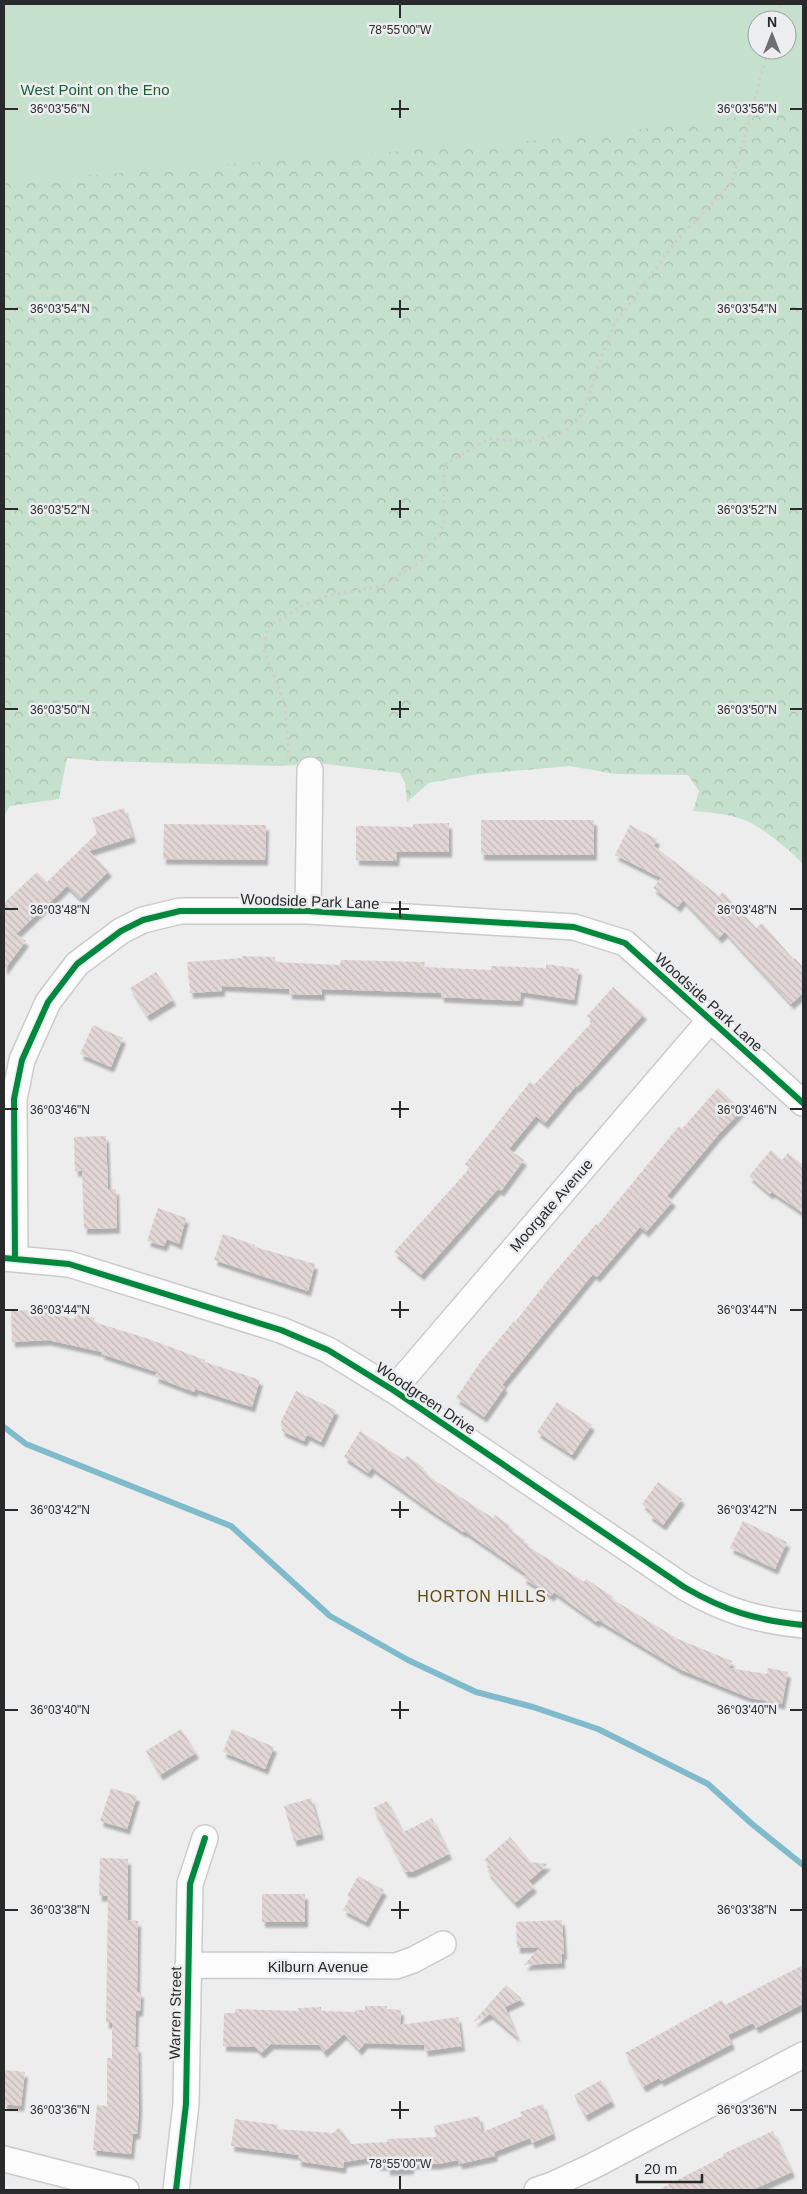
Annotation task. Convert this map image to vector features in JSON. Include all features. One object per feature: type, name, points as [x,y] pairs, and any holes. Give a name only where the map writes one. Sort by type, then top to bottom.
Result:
[{"type":"street","points":[[300,769],[308,911]]},
{"type":"street","name":"Woodside Park Lane","points":[[9,1258],[14,1099],[22,1060],[48,1002],[77,964],[121,931],[143,920],[180,911],[308,911],[574,927],[625,943],[803,1102]]},
{"type":"street","name":"Moorgate Avenue","points":[[393,1390],[710,1020]]},
{"type":"street","name":"Woodgreen Drive","points":[[9,1258],[69,1264],[281,1330],[328,1350],[393,1390],[709,1602],[733,1612],[767,1621],[803,1625]]},
{"type":"street","name":"Warren Street","points":[[176,2190],[186,2104],[190,1884],[206,1838]]},
{"type":"street","name":"Kilburn Avenue","points":[[188,1965],[396,1966],[413,1960],[443,1944]]},
{"type":"street","points":[[537,2190],[593,2166],[803,2055]]},
{"type":"street","points":[[4,2159],[126,2190]]},
{"type":"path","points":[[300,769],[285,705],[264,650],[267,628],[300,607],[322,597],[384,585],[423,560],[444,524],[444,465],[488,439],[532,441],[564,432],[584,412],[613,326],[678,240],[732,183],[765,60]]},
{"type":"green space","points":[[4,4],[803,4],[803,864],[779,842],[745,820],[715,813],[693,811],[699,791],[688,775],[615,774],[570,766],[478,774],[429,783],[407,802],[405,783],[400,773],[317,763],[281,766],[99,761],[67,758],[59,799],[10,806],[4,816]]},
{"type":"green space","name":"West Point on the Eno","points":[[4,4],[803,4],[803,110],[566,138],[4,182]]},
{"type":"building","points":[[124,808],[133,837],[89,851],[109,871],[80,899],[67,886],[16,934],[26,941],[4,970],[4,903],[37,872],[47,882],[97,833],[92,818]]},
{"type":"building","points":[[481,820],[594,820],[594,855],[481,855]]},
{"type":"building","points":[[449,823],[449,852],[397,852],[396,861],[356,860],[356,826],[413,827],[413,824]]},
{"type":"building","points":[[164,824],[266,825],[265,860],[163,859]]},
{"type":"building","points":[[630,825],[657,839],[654,846],[719,896],[723,892],[756,928],[762,923],[794,960],[795,958],[803,967],[803,993],[791,1004],[725,932],[719,938],[683,900],[678,907],[653,888],[661,878],[615,855]]},
{"type":"building","points":[[242,956],[275,957],[275,962],[340,965],[341,960],[425,962],[424,967],[491,970],[491,966],[546,968],[546,964],[579,969],[574,1000],[521,992],[520,1001],[441,997],[441,993],[322,989],[322,995],[289,994],[289,989],[222,986],[222,991],[190,993],[187,962],[242,958]]},
{"type":"building","points":[[156,972],[173,1000],[147,1016],[130,988]]},
{"type":"building","points":[[613,987],[644,1014],[576,1086],[545,1123],[536,1116],[509,1149],[524,1160],[501,1191],[498,1189],[421,1275],[394,1252],[470,1168],[465,1164],[530,1082],[534,1085],[593,1021],[587,1016]]},
{"type":"building","points":[[93,1025],[123,1038],[111,1067],[80,1054]]},
{"type":"building","points":[[718,1088],[742,1110],[718,1135],[667,1196],[673,1201],[646,1232],[640,1227],[597,1277],[593,1274],[502,1385],[505,1387],[484,1417],[456,1398],[481,1361],[552,1275],[596,1224],[598,1225],[679,1126],[682,1129]]},
{"type":"building","points":[[106,1136],[108,1189],[116,1189],[117,1228],[84,1229],[82,1171],[75,1171],[74,1137]]},
{"type":"building","points":[[771,1150],[782,1160],[788,1153],[803,1165],[803,1213],[772,1192],[770,1194],[749,1176]]},
{"type":"building","points":[[158,1208],[186,1218],[179,1244],[167,1239],[164,1246],[147,1241]]},
{"type":"building","points":[[223,1234],[255,1245],[255,1247],[315,1264],[308,1291],[214,1260]]},
{"type":"building","points":[[27,1310],[28,1313],[47,1312],[74,1319],[76,1313],[95,1318],[94,1322],[146,1338],[205,1360],[205,1362],[260,1380],[252,1407],[195,1389],[194,1392],[155,1377],[157,1372],[101,1354],[102,1352],[48,1340],[12,1342],[11,1311]]},
{"type":"building","points":[[296,1391],[336,1410],[321,1442],[307,1435],[304,1441],[282,1431],[281,1421]]},
{"type":"building","points":[[557,1402],[592,1425],[572,1455],[537,1432]]},
{"type":"building","points":[[360,1431],[404,1460],[407,1456],[424,1468],[423,1470],[431,1478],[493,1518],[495,1515],[510,1526],[508,1529],[525,1540],[523,1543],[584,1582],[586,1579],[613,1597],[612,1599],[678,1639],[732,1661],[729,1668],[767,1674],[768,1668],[788,1672],[782,1704],[750,1698],[679,1669],[598,1620],[596,1622],[554,1592],[551,1596],[523,1578],[526,1574],[430,1510],[372,1468],[368,1473],[344,1457]]},
{"type":"building","points":[[658,1482],[682,1499],[663,1525],[649,1515],[651,1511],[642,1504]]},
{"type":"building","points":[[743,1521],[787,1542],[775,1569],[730,1548]]},
{"type":"building","points":[[181,1729],[196,1753],[160,1775],[146,1751]]},
{"type":"building","points":[[232,1729],[274,1747],[265,1769],[223,1752]]},
{"type":"building","points":[[111,1788],[137,1796],[127,1829],[100,1821]]},
{"type":"building","points":[[311,1798],[321,1834],[294,1841],[284,1806]]},
{"type":"building","points":[[387,1801],[403,1832],[432,1818],[449,1854],[412,1872],[405,1872],[373,1808]]},
{"type":"building","points":[[510,1837],[531,1862],[548,1864],[529,1881],[534,1887],[515,1903],[487,1871],[491,1868],[484,1860]]},
{"type":"building","points":[[100,1858],[128,1859],[128,1920],[138,1921],[137,1992],[141,1992],[140,2011],[136,2011],[135,2047],[138,2047],[139,2109],[137,2134],[133,2134],[131,2154],[93,2150],[97,2105],[107,2106],[107,2058],[112,2058],[112,2023],[106,2023],[108,1896],[99,1896]]},
{"type":"building","points":[[358,1876],[384,1890],[366,1922],[343,1910],[350,1898],[347,1896]]},
{"type":"building","points":[[262,1894],[305,1894],[305,1922],[262,1922]]},
{"type":"building","points":[[562,1920],[564,1954],[562,1954],[562,1963],[524,1965],[540,1947],[517,1948],[516,1922]]},
{"type":"building","points":[[803,1965],[803,2004],[756,2028],[753,2023],[728,2035],[732,2044],[661,2081],[659,2078],[643,2087],[625,2053],[722,2000],[725,2005]]},
{"type":"building","points":[[506,1985],[522,1999],[505,2007],[517,2037],[490,2014],[473,2022]]},
{"type":"building","points":[[365,2006],[387,2006],[387,2009],[401,2010],[400,2025],[458,2017],[462,2046],[425,2051],[424,2045],[365,2043],[359,2050],[344,2034],[324,2052],[319,2045],[271,2044],[261,2053],[255,2047],[223,2046],[224,2013],[235,2013],[235,2009],[299,2011],[298,2008],[321,2007],[321,2011],[355,2012],[355,2010],[365,2010]]},
{"type":"building","points":[[4,2070],[25,2072],[21,2106],[4,2104]]},
{"type":"building","points":[[601,2080],[612,2101],[585,2116],[574,2095]]},
{"type":"building","points":[[543,2104],[553,2134],[532,2143],[530,2138],[494,2152],[495,2156],[459,2164],[458,2160],[438,2164],[411,2164],[411,2169],[387,2170],[387,2165],[376,2165],[376,2157],[344,2162],[343,2168],[298,2161],[299,2155],[231,2146],[235,2119],[278,2125],[277,2129],[333,2133],[339,2127],[351,2144],[387,2142],[387,2139],[436,2137],[434,2126],[479,2116],[482,2132],[522,2116],[520,2112]]},
{"type":"building","points":[[773,2131],[792,2172],[752,2190],[658,2190],[724,2156],[723,2154]]},
{"type":"waterway","points":[[4,1427],[26,1444],[231,1526],[330,1616],[408,1660],[476,1692],[533,1707],[598,1729],[708,1784],[752,1824],[803,1865]]},
{"type":"cycle path","points":[[15,1258],[14,1099],[22,1060],[48,1002],[77,964],[121,931],[143,920],[180,911],[308,911],[574,927],[625,943],[803,1103]]},
{"type":"cycle path","points":[[4,1258],[69,1264],[281,1330],[328,1350],[393,1390],[684,1587],[713,1602],[741,1613],[803,1625]]},
{"type":"cycle path","points":[[176,2190],[186,2104],[190,1884],[205,1838]]},
{"type":"district","name":"HORTON HILLS","points":[[482,1596]]}]
